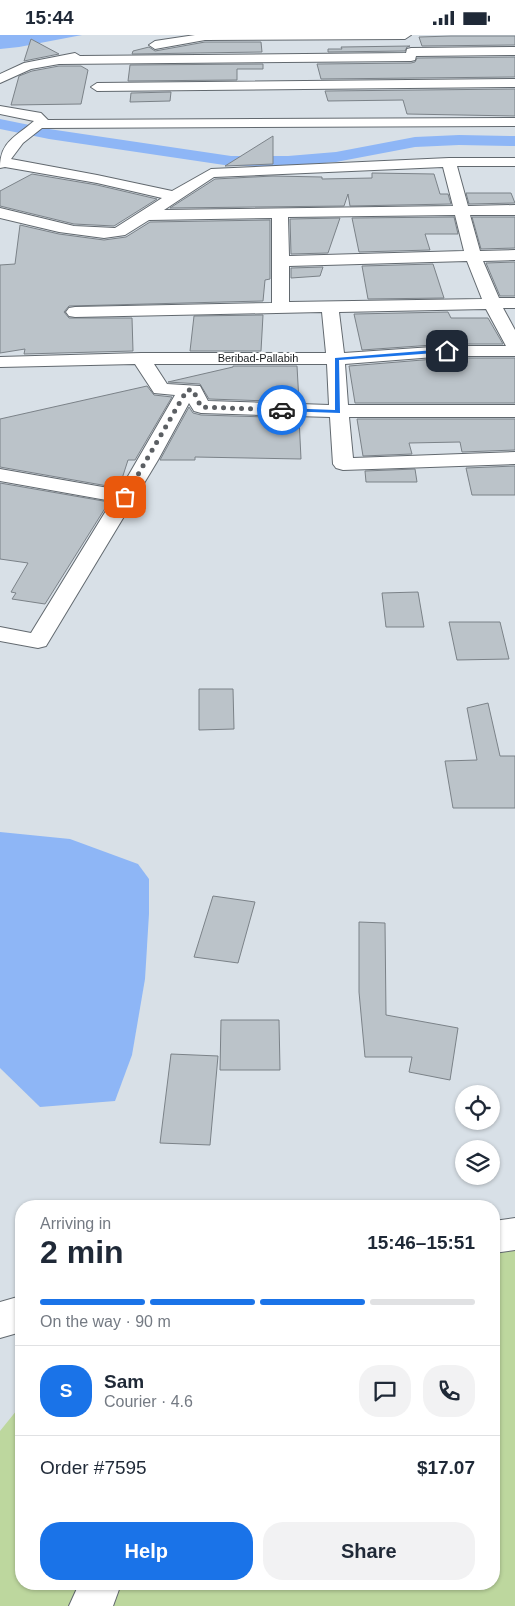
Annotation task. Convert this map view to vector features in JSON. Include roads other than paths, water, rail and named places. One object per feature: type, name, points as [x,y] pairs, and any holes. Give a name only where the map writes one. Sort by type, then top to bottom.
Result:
[{"type":"street","points":[[0,79],[28,66],[212,36],[404,35],[424,85],[436,122]]},
{"type":"street","points":[[479,35],[490,52]]},
{"type":"street","points":[[58,60],[515,51]]},
{"type":"street","points":[[97,87],[515,83]]},
{"type":"street","points":[[0,110],[36,116],[41,120],[39,124]]},
{"type":"street","points":[[174,196],[97,179],[1,163],[18,140],[39,124],[515,122]]},
{"type":"street","points":[[0,213],[76,230],[106,233],[119,232],[211,173],[449,162],[515,162]]},
{"type":"street","points":[[449,162],[473,255],[492,303],[515,346]]},
{"type":"street","points":[[144,215],[515,210]]},
{"type":"street","points":[[280,213],[281,309]]},
{"type":"street","points":[[280,261],[515,255]]},
{"type":"street","points":[[74,312],[515,303]]},
{"type":"street","points":[[330,306],[337,359],[338,411],[343,464],[515,458]]},
{"type":"street","name":"Beribad-Pallabih","points":[[0,362],[141,358],[337,359],[447,351],[515,351]]},
{"type":"street","points":[[141,358],[161,389],[193,390],[201,407],[338,411],[515,411]]},
{"type":"street","points":[[0,634],[38,641],[187,390]]},
{"type":"street","points":[[0,475],[125,497]]},
{"type":"street","points":[[500,1236],[515,1235]]},
{"type":"street","points":[[0,1320],[15,1316]]},
{"type":"street","points":[[91,1606],[98,1590]]},
{"type":"water","points":[[0,35],[82,35],[0,49]]},
{"type":"water","points":[[0,832],[70,839],[138,864],[149,879],[145,979],[132,1055],[115,1101],[40,1107],[0,1068]]},
{"type":"waterway","points":[[0,124],[49,134],[231,161],[288,161],[336,157],[415,142],[459,140],[515,141]]}]
